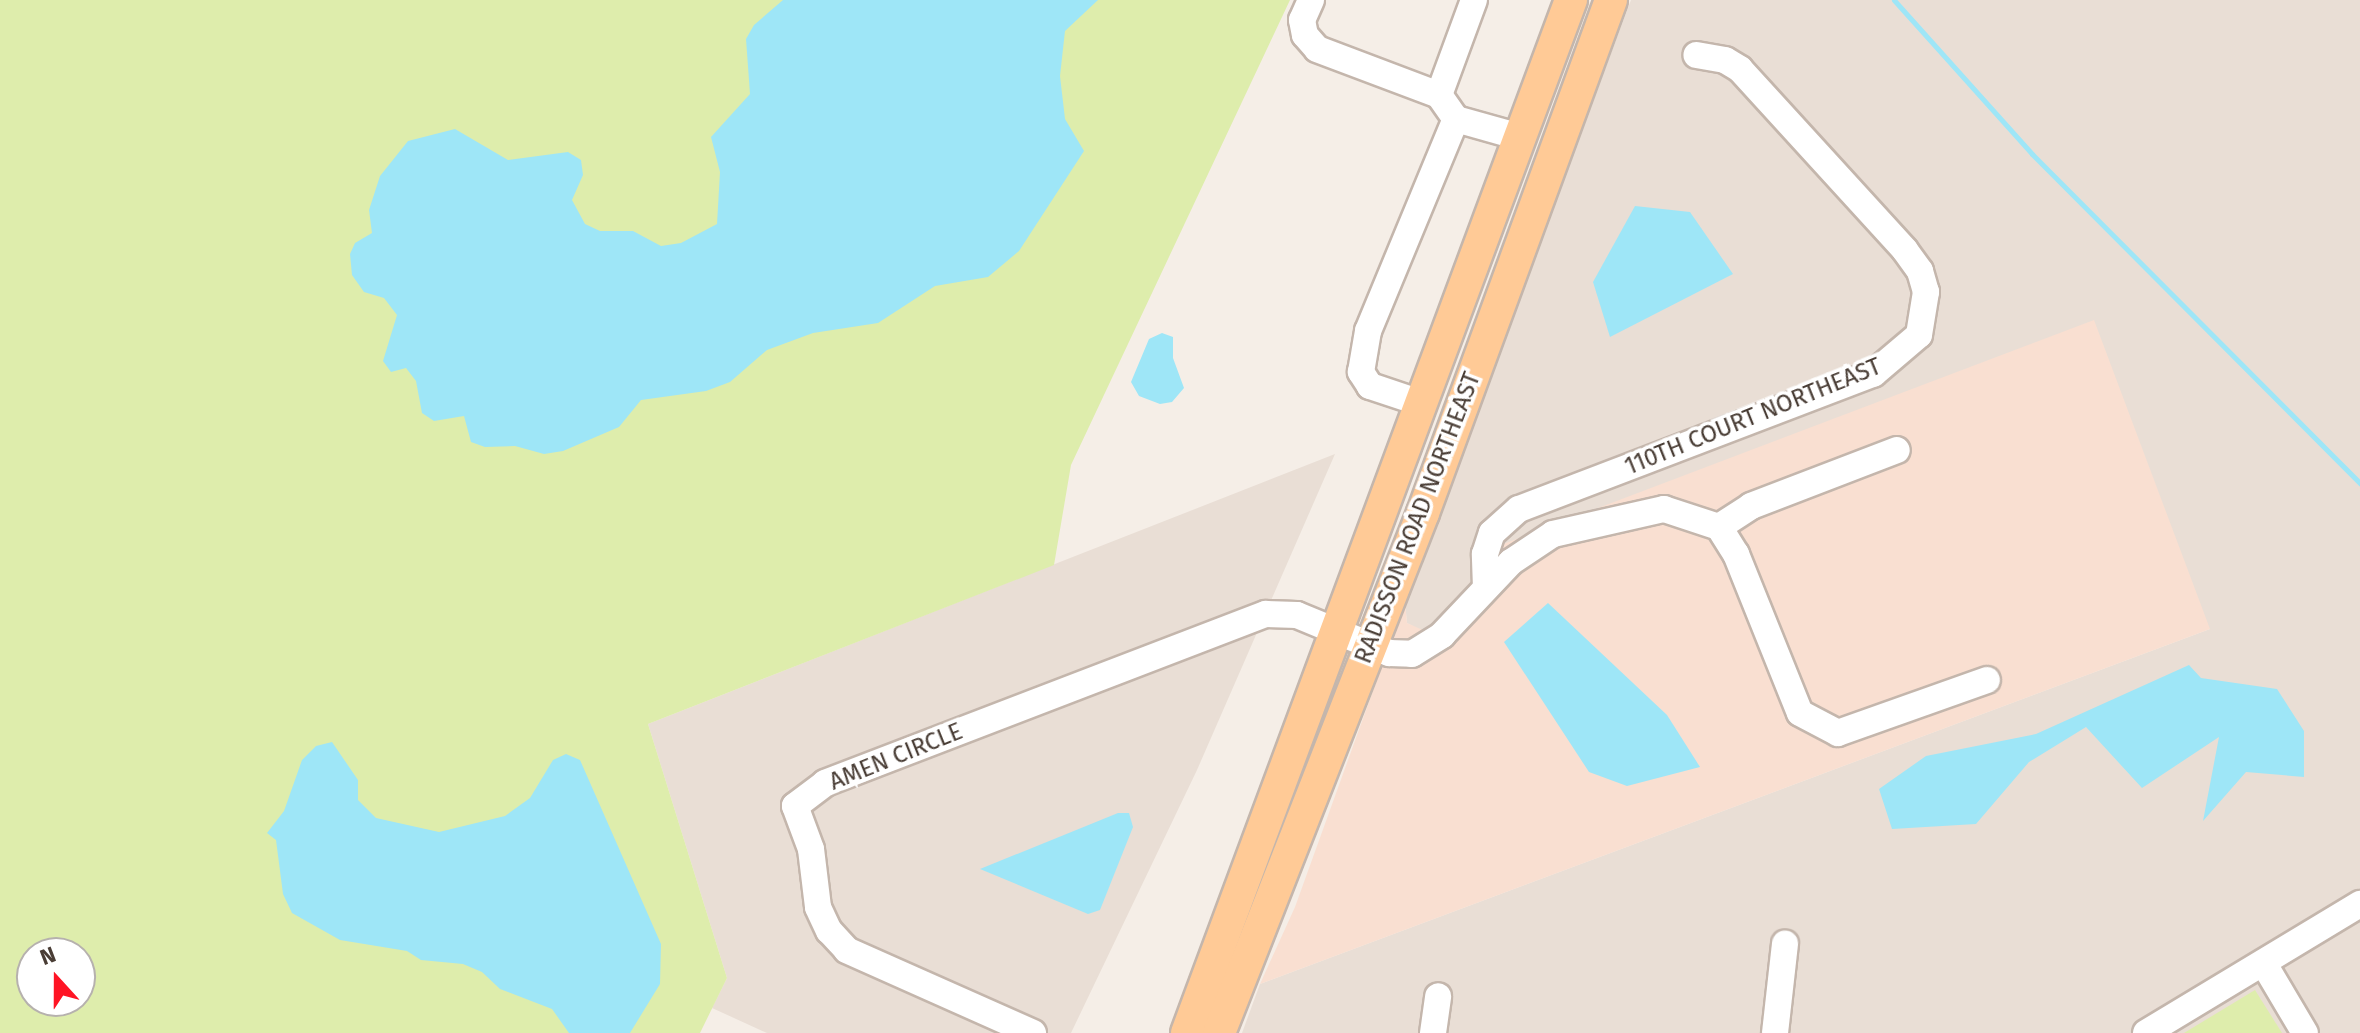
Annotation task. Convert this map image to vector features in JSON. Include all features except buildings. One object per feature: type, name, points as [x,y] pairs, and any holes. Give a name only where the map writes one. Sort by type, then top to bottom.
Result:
[{"type":"main road","name":"RADISSON ROAD NORTHEAST","points":[[1187,1033],[1339,631],[1571,0]]},
{"type":"main road","name":"RADISSON ROAD NORTHEAST","points":[[1219,1033],[1369,644],[1423,513],[1611,0]]},
{"type":"street","points":[[1311,0],[1302,20],[1305,35],[1317,49],[1439,95],[1456,119],[1520,137]]},
{"type":"street","points":[[1439,95],[1474,0]]},
{"type":"street","name":"110TH COURT NORTHEAST","points":[[1486,588],[1485,554],[1492,533],[1519,509],[1873,374],[1919,335],[1926,292],[1920,271],[1905,250],[1740,69],[1725,60],[1696,55]]},
{"type":"street","points":[[1421,403],[1370,386],[1361,372],[1368,331],[1456,119]]},
{"type":"street","points":[[1719,527],[1751,506],[1897,450]]},
{"type":"street","points":[[1339,631],[1400,655],[1424,649],[1511,562],[1553,534],[1664,509],[1719,527],[1736,554],[1800,713],[1838,733],[1987,680]]},
{"type":"street","name":"AMEN CIRCLE","points":[[1033,1033],[847,950],[829,931],[818,907],[811,849],[795,806],[825,783],[1246,619],[1280,612],[1339,631]]},
{"type":"street","points":[[2146,1033],[2360,904]]},
{"type":"street","points":[[1775,1033],[1785,944]]},
{"type":"street","points":[[2264,964],[2305,1033]]},
{"type":"street","points":[[1433,1033],[1438,996]]},
{"type":"shaded area","points":[[1631,0],[2360,0],[2360,1033],[1242,1033],[1260,984],[2210,629],[1497,558],[1434,626],[1422,631],[1407,623],[1405,602]]},
{"type":"shaded area","points":[[2094,320],[2210,629],[1260,984],[1295,907],[1405,602],[1407,623],[1425,631],[1437,624],[1497,558],[1498,546]]},
{"type":"shaded area","points":[[1335,454],[1197,770],[1071,1033],[767,1033],[712,1008],[727,978],[648,724]]},
{"type":"green space","points":[[0,0],[1290,0],[1071,465],[1054,565],[648,724],[727,978],[700,1033],[0,1033]]},
{"type":"green space","points":[[2255,990],[2282,1033],[2184,1033]]},
{"type":"water","points":[[783,0],[1098,0],[1065,31],[1060,76],[1065,119],[1084,151],[1019,251],[988,277],[935,286],[878,323],[813,333],[767,350],[730,382],[706,391],[641,400],[619,427],[563,451],[544,454],[515,446],[485,447],[471,442],[464,416],[434,421],[422,413],[416,381],[406,368],[391,372],[383,361],[397,315],[384,298],[364,292],[352,275],[350,254],[355,243],[372,233],[369,210],[380,176],[408,141],[455,129],[508,160],[568,152],[581,160],[583,175],[572,200],[585,224],[600,231],[633,231],[661,246],[681,243],[717,224],[720,172],[711,137],[750,94],[746,39],[754,25]]},
{"type":"water","points":[[1635,206],[1690,212],[1733,274],[1610,337],[1593,282]]},
{"type":"water","points":[[1162,333],[1173,337],[1173,358],[1184,388],[1172,402],[1160,404],[1139,396],[1131,382],[1149,339]]},
{"type":"water","points":[[1548,603],[1667,715],[1700,767],[1627,786],[1589,772],[1504,642]]},
{"type":"water","points":[[2189,665],[2201,678],[2277,689],[2304,731],[2304,777],[2246,772],[2203,821],[2219,737],[2142,788],[2086,727],[2029,762],[1976,824],[1892,829],[1879,789],[1926,756],[2036,734]]},
{"type":"water","points":[[332,742],[358,780],[358,800],[376,818],[439,832],[505,816],[530,798],[553,760],[566,754],[580,760],[661,944],[660,984],[630,1033],[569,1033],[552,1009],[500,989],[482,972],[463,964],[421,960],[407,951],[340,940],[292,913],[283,894],[276,840],[267,833],[284,811],[302,760],[316,746]]},
{"type":"water","points":[[1118,813],[1129,813],[1133,827],[1100,910],[1088,914],[980,869]]},
{"type":"waterway","points":[[1894,0],[2032,154],[2360,483]]}]
